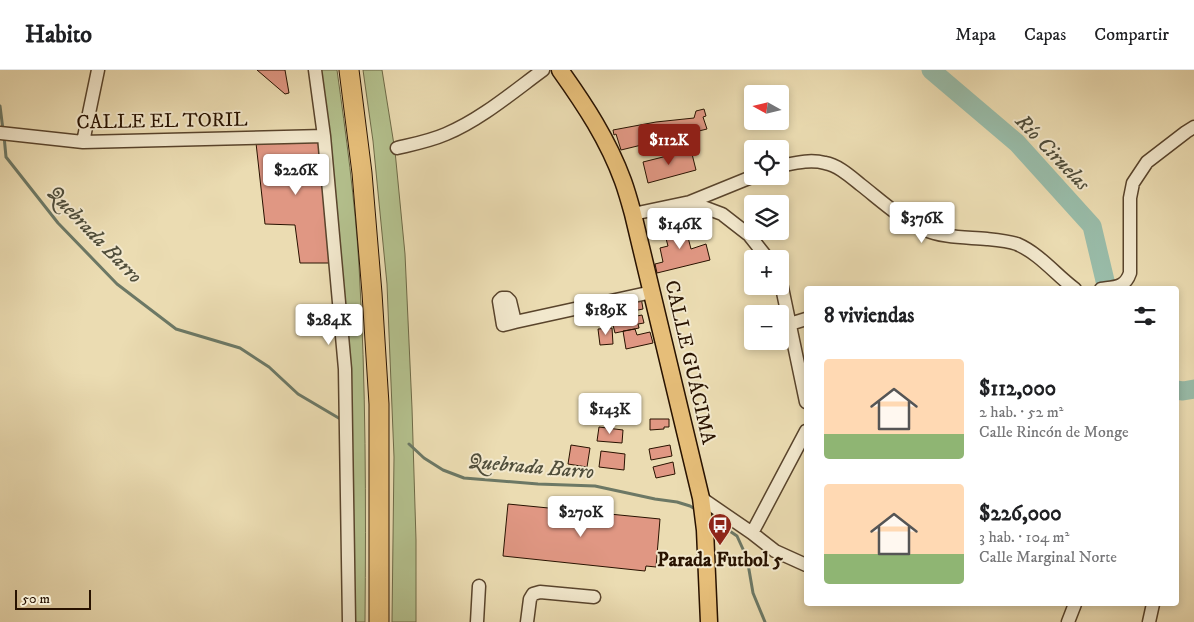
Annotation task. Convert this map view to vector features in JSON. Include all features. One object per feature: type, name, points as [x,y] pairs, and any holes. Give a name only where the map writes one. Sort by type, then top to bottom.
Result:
[{"type":"highway","points":[[349,70],[362,173],[380,404],[379,622]]},
{"type":"main road","name":"CALLE GUÁCIMA","points":[[560,70],[589,112],[611,152],[623,181],[633,214],[702,502],[709,622]]},
{"type":"street","points":[[83,142],[98,70]]},
{"type":"street","points":[[315,70],[324,136],[345,369],[349,622]]},
{"type":"street","points":[[397,148],[426,142],[448,134],[485,113],[543,70]]},
{"type":"street","points":[[1121,286],[1128,281],[1130,274],[1130,198],[1132,183],[1147,162],[1194,127]]},
{"type":"street","name":"CALLE EL TORIL","points":[[0,134],[83,142],[324,136]]},
{"type":"street","points":[[789,164],[800,162],[826,163],[845,172],[906,220],[922,229],[939,235],[1004,241],[1018,245],[1053,269],[1071,286]]},
{"type":"street","points":[[633,214],[690,202],[744,180]]},
{"type":"street","points":[[690,202],[722,214],[749,236],[761,250]]},
{"type":"street","points":[[515,322],[652,292]]},
{"type":"street","points":[[784,295],[804,393]]},
{"type":"street","points":[[790,324],[804,320]]},
{"type":"street","points":[[752,533],[804,435]]},
{"type":"street","points":[[702,502],[752,533],[775,551],[804,564]]},
{"type":"street","points":[[477,622],[479,586]]},
{"type":"street","points":[[527,622],[530,599],[533,594],[540,592],[594,597]]},
{"type":"street","points":[[1068,622],[1074,606]]},
{"type":"street","points":[[1148,622],[1152,606]]},
{"type":"green space","points":[[321,70],[337,70],[350,168],[357,241],[364,399],[365,622],[354,622],[353,523]]},
{"type":"green space","points":[[363,70],[382,70],[395,151],[405,254],[416,540],[416,622],[392,622],[394,457],[387,284],[373,141]]},
{"type":"building","points":[[257,70],[285,70],[289,93],[285,94]]},
{"type":"building","points":[[704,109],[706,116],[703,117],[707,129],[621,150],[616,134],[614,135],[613,130],[656,122],[694,118],[696,111]]},
{"type":"building","points":[[318,142],[333,263],[300,263],[295,225],[265,224],[256,143]]},
{"type":"building","points":[[691,150],[696,170],[648,183],[643,162]]},
{"type":"building","points":[[682,215],[684,222],[663,227],[662,220]]},
{"type":"building","points":[[684,222],[691,249],[706,244],[710,260],[657,273],[655,264],[663,262],[660,248],[668,246],[663,227]]},
{"type":"building","points":[[641,297],[643,309],[609,316],[608,312],[594,315],[592,308]]},
{"type":"building","points":[[642,315],[644,323],[638,324],[639,328],[615,333],[612,321]]},
{"type":"building","points":[[612,328],[613,344],[600,345],[598,329]]},
{"type":"building","points":[[635,329],[637,335],[650,332],[653,343],[626,349],[623,331]]},
{"type":"building","points":[[616,401],[629,402],[628,421],[612,420],[612,415],[616,415]]},
{"type":"building","points":[[650,419],[669,419],[669,427],[650,430]]},
{"type":"building","points":[[599,427],[623,430],[622,443],[597,441]]},
{"type":"building","points":[[571,445],[590,448],[587,467],[568,464]]},
{"type":"building","points":[[670,445],[672,456],[651,460],[649,449]]},
{"type":"building","points":[[601,451],[625,454],[624,470],[599,467]]},
{"type":"building","points":[[673,462],[675,474],[656,478],[653,467]]},
{"type":"building","points":[[508,504],[660,519],[656,567],[646,566],[645,571],[503,556]]},
{"type":"waterway","name":"Río Ciruelas","points":[[931,70],[1017,143],[1092,226],[1106,286]]},
{"type":"waterway","name":"Quebrada Barro","points":[[0,106],[3,130]]},
{"type":"waterway","name":"Quebrada Barro","points":[[4,136],[6,157],[58,223],[117,284],[176,329],[240,348],[269,367],[298,394],[342,420]]},
{"type":"waterway","name":"Río Ciruelas","points":[[1179,390],[1194,389]]},
{"type":"waterway","name":"Quebrada Barro","points":[[409,444],[424,458],[443,470],[464,478],[595,486],[677,502],[697,510]]},
{"type":"waterway","name":"Quebrada Barro","points":[[709,517],[737,536],[747,558],[753,593],[765,622]]},
{"type":"place","name":"Parada Futbol 5","points":[[720,546]]}]
